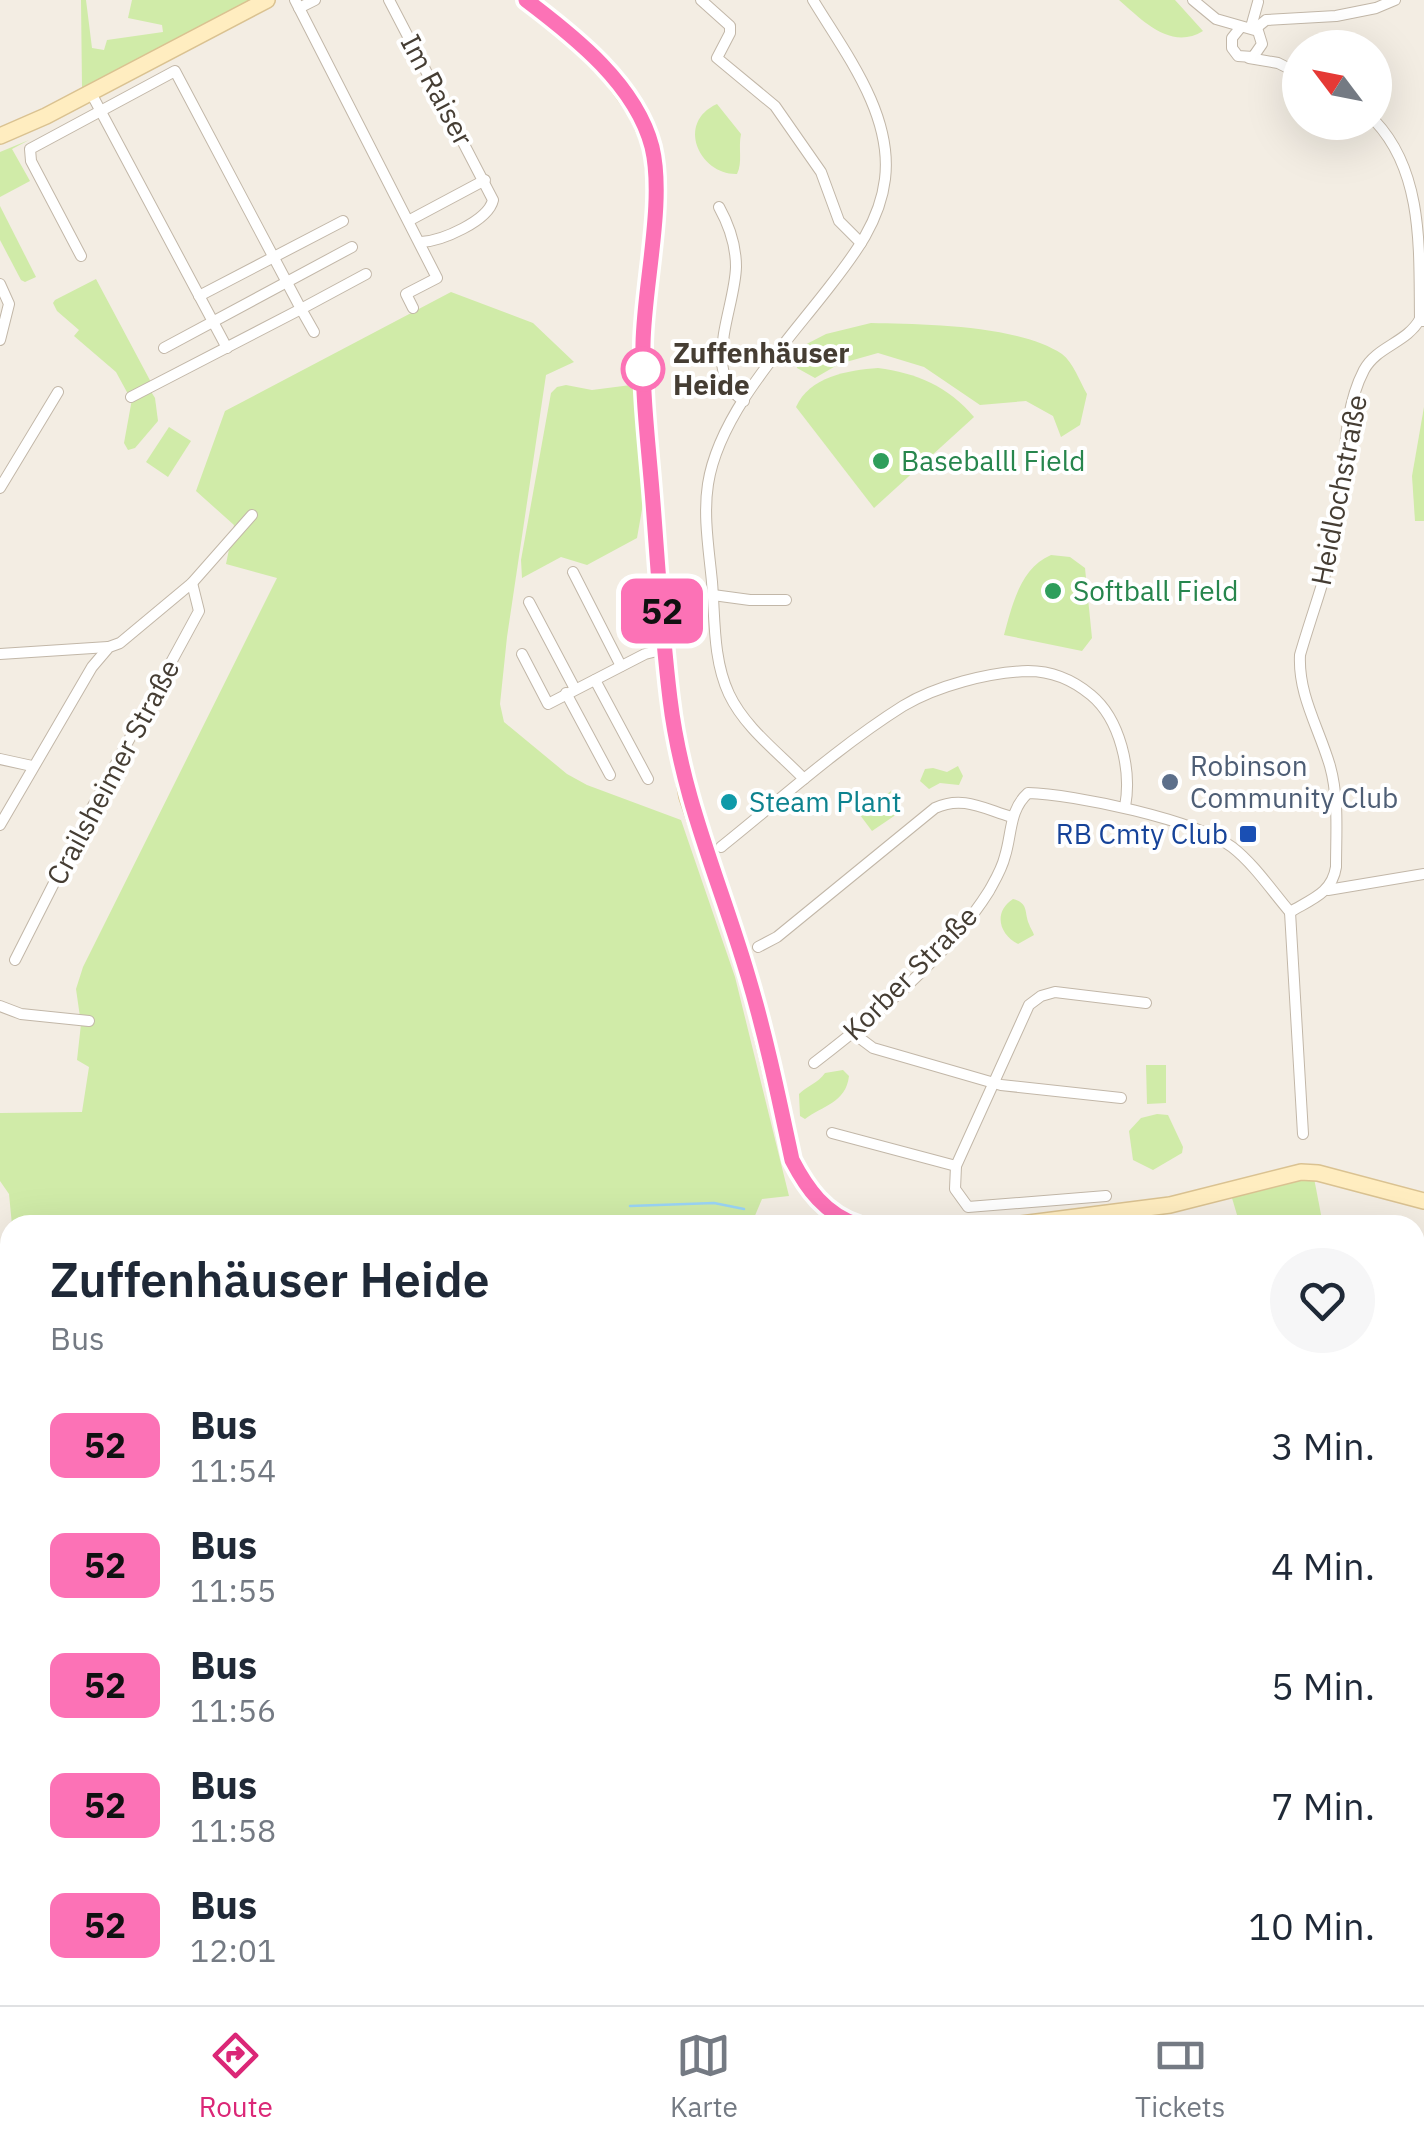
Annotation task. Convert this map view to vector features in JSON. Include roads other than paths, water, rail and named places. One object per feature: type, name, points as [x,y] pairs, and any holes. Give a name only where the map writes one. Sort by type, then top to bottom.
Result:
[{"type":"street","points":[[0,136],[267,0]]},
{"type":"street","points":[[315,0],[297,4],[437,278],[406,294],[413,308]]},
{"type":"street","name":"Im Raiser","points":[[389,0],[485,180]]},
{"type":"street","points":[[526,0],[610,76],[636,112],[652,147],[656,196],[644,309],[643,381],[678,755],[687,796],[748,975],[792,1160],[803,1181],[826,1208],[839,1215]]},
{"type":"street","points":[[700,0],[730,26],[717,58],[775,106],[822,172],[839,222],[861,244]]},
{"type":"street","points":[[804,779],[746,720],[728,692],[720,665],[706,517],[708,486],[720,442],[744,401],[861,244],[885,179],[884,144],[871,102],[812,0]]},
{"type":"street","points":[[1193,0],[1216,19],[1238,56],[1282,65]]},
{"type":"street","points":[[1266,20],[1336,16],[1395,0]]},
{"type":"street","points":[[1257,1],[1266,20]]},
{"type":"street","points":[[1249,58],[1256,55],[1257,1]]},
{"type":"street","points":[[1216,19],[1254,33],[1278,63]]},
{"type":"street","points":[[1254,33],[1266,20]]},
{"type":"street","points":[[1231,43],[1234,34],[1254,33],[1282,22]]},
{"type":"street","points":[[81,256],[29,156],[35,144],[175,72],[314,332]]},
{"type":"street","points":[[91,93],[227,348]]},
{"type":"street","name":"Heidlochstraße","points":[[1327,890],[1334,881],[1336,866],[1335,796],[1329,762],[1312,722],[1299,672],[1300,655],[1337,526],[1348,434],[1361,379],[1373,358],[1413,332],[1422,320],[1414,183],[1391,140]]},
{"type":"street","points":[[410,220],[485,180],[494,200],[487,214],[432,242],[421,242]]},
{"type":"street","points":[[719,206],[736,264],[722,370],[729,389],[744,401]]},
{"type":"street","points":[[199,296],[343,220]]},
{"type":"street","points":[[164,348],[352,247]]},
{"type":"street","points":[[131,397],[366,274]]},
{"type":"street","points":[[0,284],[9,304],[0,340]]},
{"type":"street","points":[[0,488],[58,392]]},
{"type":"street","points":[[0,654],[110,647],[120,643],[192,583],[252,515]]},
{"type":"street","points":[[573,572],[621,666]]},
{"type":"street","name":"Crailsheimer Straße","points":[[15,960],[199,611],[192,583]]},
{"type":"street","points":[[713,595],[786,600]]},
{"type":"street","points":[[530,602],[610,775]]},
{"type":"street","points":[[0,825],[92,667],[110,647]]},
{"type":"street","points":[[522,654],[548,704],[665,648]]},
{"type":"street","points":[[721,847],[804,779],[906,704],[962,684],[1029,671],[1076,683],[1104,706],[1119,740],[1128,791],[1125,807]]},
{"type":"street","points":[[595,680],[648,779]]},
{"type":"street","points":[[0,759],[32,766]]},
{"type":"street","points":[[758,947],[777,936],[935,808],[950,801],[967,802],[1012,818],[1028,793],[1125,807],[1212,836],[1233,848],[1290,912],[1303,1134]]},
{"type":"street","name":"Korber Straße","points":[[814,1063],[909,982],[978,907],[1004,861],[1012,818]]},
{"type":"street","points":[[1290,912],[1327,890],[1424,874]]},
{"type":"street","points":[[1106,1196],[968,1208],[955,1189],[956,1166],[1028,1005],[1054,992],[1146,1003]]},
{"type":"street","points":[[0,1006],[21,1014],[89,1021]]},
{"type":"street","points":[[853,1033],[873,1048],[993,1082],[1121,1098]]},
{"type":"street","points":[[832,1133],[956,1166]]},
{"type":"street","points":[[1092,1215],[1170,1205],[1301,1172],[1424,1201]]},
{"type":"waterway","points":[[630,1206],[714,1203],[744,1209]]},
{"type":"place","name":"Zuffenhäuser Heide","points":[[643,369]]},
{"type":"place","name":"Baseballl Field","points":[[881,461]]},
{"type":"place","name":"Softball Field","points":[[1053,591]]},
{"type":"place","name":"Robinson Community Club","points":[[1170,782]]},
{"type":"place","name":"Steam Plant","points":[[729,802]]},
{"type":"place","name":"RB Cmty Club","points":[[1248,834]]}]
